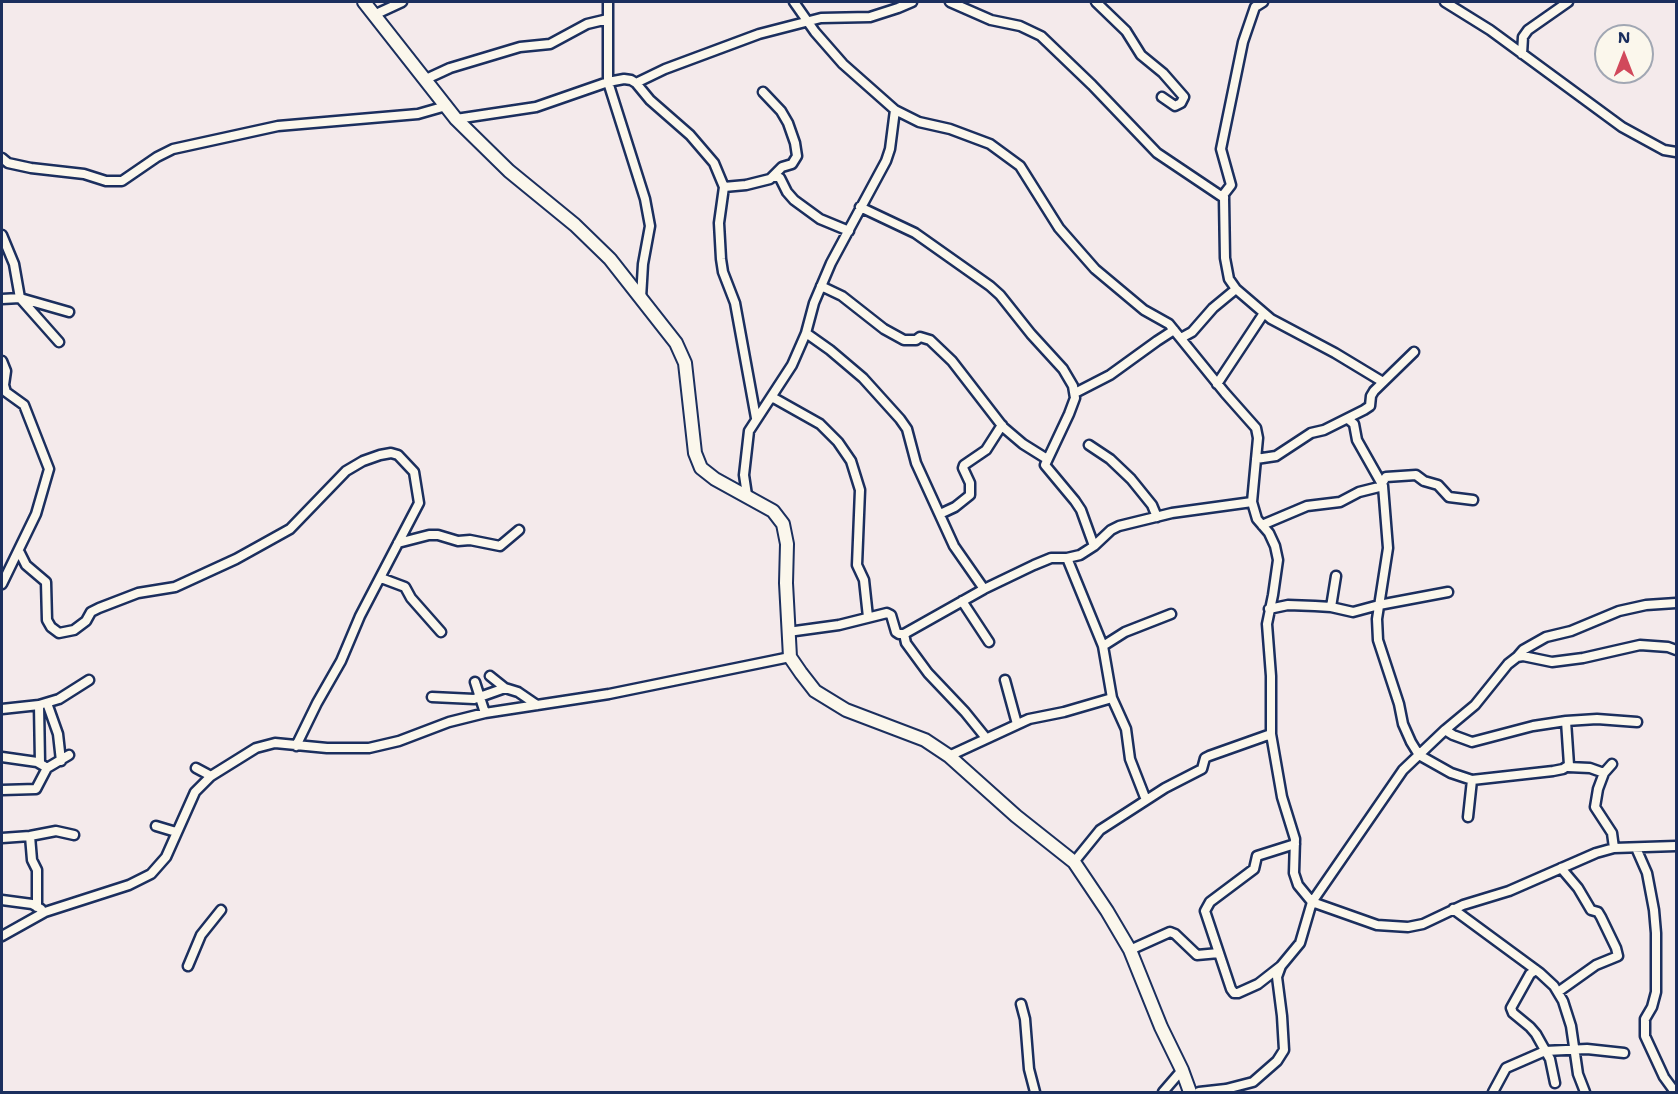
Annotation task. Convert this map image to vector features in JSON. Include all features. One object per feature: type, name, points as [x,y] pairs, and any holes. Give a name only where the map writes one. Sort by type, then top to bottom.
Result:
[{"type":"main road","points":[[364,2],[456,119],[509,171],[575,225],[603,252],[676,343],[685,363],[694,453],[701,468],[715,479],[773,511],[783,524],[787,544],[786,583],[790,657],[815,691],[846,710],[925,740],[949,756],[1016,816],[1074,862],[1130,950],[1161,1028],[1190,1092]]},
{"type":"street","points":[[374,15],[402,2]]},
{"type":"street","points":[[608,2],[608,82],[645,200],[650,226],[643,264],[641,298]]},
{"type":"street","points":[[794,2],[815,32],[843,64],[895,110],[920,122],[971,136],[1004,153],[1020,166],[1059,228],[1095,269],[1144,310],[1160,318],[1174,330],[1256,428],[1258,438],[1252,502],[1275,546],[1278,560],[1267,624],[1271,676],[1271,734],[1282,797],[1295,844],[1293,858],[1296,879],[1303,894],[1312,902],[1364,921],[1391,927],[1408,927],[1423,924],[1453,909],[1509,891],[1596,853],[1614,848],[1677,846]]},
{"type":"street","points":[[636,83],[710,51],[759,34],[821,18],[870,17],[912,2]]},
{"type":"street","points":[[950,2],[991,20],[1020,26],[1041,36],[1157,153],[1224,198]]},
{"type":"street","points":[[1096,2],[1126,31],[1141,55],[1163,73],[1184,97],[1181,103],[1175,106],[1162,97]]},
{"type":"street","points":[[1263,2],[1255,7],[1248,25],[1224,129],[1222,157],[1231,185],[1224,194],[1225,258],[1229,279],[1236,289],[1271,319],[1335,352],[1383,382]]},
{"type":"street","points":[[1448,2],[1622,127],[1664,150],[1677,152]]},
{"type":"street","points":[[1522,54],[1523,37],[1528,30],[1568,2]]},
{"type":"street","points":[[424,80],[450,68],[520,47],[550,45],[587,24],[608,18]]},
{"type":"street","points":[[456,119],[536,107],[608,82],[624,79],[636,83],[650,100],[690,135],[714,163],[724,187],[719,223],[721,259],[723,272],[735,303],[756,418]]},
{"type":"street","points":[[724,187],[770,179],[782,167],[792,164],[797,156],[795,143],[781,111],[763,93]]},
{"type":"street","points":[[2,158],[8,162],[32,168],[84,174],[106,181],[122,181],[173,149],[278,126],[418,114],[446,106]]},
{"type":"street","points":[[747,495],[744,475],[749,431],[792,365],[831,263],[886,161],[890,149],[895,110]]},
{"type":"street","points":[[775,176],[780,178],[787,192],[802,206],[820,219],[849,231]]},
{"type":"street","points":[[860,207],[915,232],[990,286],[1063,369],[1075,393],[1069,414],[1047,459],[1046,468],[1081,510],[1094,546]]},
{"type":"street","points":[[2,235],[14,264],[20,298],[59,342]]},
{"type":"street","points":[[821,286],[842,296],[884,329],[904,340],[916,340],[920,337],[930,340],[952,361],[1002,425],[1023,444],[1047,459]]},
{"type":"street","points":[[1181,338],[1192,332],[1213,308],[1236,289]]},
{"type":"street","points":[[2,299],[20,298],[69,312]]},
{"type":"street","points":[[1217,384],[1264,313]]},
{"type":"street","points":[[1075,393],[1110,375],[1174,330]]},
{"type":"street","points":[[806,333],[848,365],[907,429],[916,464],[954,546],[984,589]]},
{"type":"street","points":[[1256,459],[1275,456],[1311,433],[1324,430],[1370,406],[1372,393],[1414,352]]},
{"type":"street","points":[[2,361],[6,371],[4,385],[6,392],[24,405],[49,469],[36,514],[19,551],[6,571],[2,584]]},
{"type":"street","points":[[772,397],[820,424],[838,442],[851,461],[860,490],[857,565],[864,580],[868,617]]},
{"type":"street","points":[[1348,419],[1354,424],[1357,440],[1383,485]]},
{"type":"street","points":[[940,514],[955,507],[970,495],[970,483],[963,468],[964,465],[986,450],[1002,425]]},
{"type":"street","points":[[1089,445],[1110,459],[1131,480],[1152,505],[1158,517]]},
{"type":"street","points":[[19,551],[26,565],[46,582],[47,620],[51,627],[59,633],[74,630],[99,608],[138,593],[157,591],[184,583],[236,559],[290,529],[346,471],[363,461],[390,453],[398,455],[414,472],[419,503],[296,746]]},
{"type":"street","points":[[1473,501],[1449,497],[1438,485],[1424,481],[1416,475],[1386,477],[1383,485],[1388,549],[1377,619],[1378,640],[1399,704],[1403,724],[1411,742],[1419,754],[1451,773],[1472,780],[1553,771],[1568,767],[1590,768],[1604,773]]},
{"type":"street","points":[[1262,525],[1307,506],[1340,502],[1359,492],[1383,485]]},
{"type":"street","points":[[788,632],[839,625],[887,613],[891,615],[897,632],[904,634],[984,589],[1051,558],[1080,555],[1119,526],[1158,517],[1252,502]]},
{"type":"street","points":[[398,543],[438,535],[458,541],[470,540],[500,546],[519,530]]},
{"type":"street","points":[[1067,558],[1102,646],[1112,698],[1126,729],[1130,759],[1146,800]]},
{"type":"street","points":[[1332,607],[1336,576]]},
{"type":"street","points":[[381,578],[405,587],[411,598],[441,632]]},
{"type":"street","points":[[1269,609],[1288,605],[1332,607],[1353,612],[1448,592]]},
{"type":"street","points":[[962,601],[989,642]]},
{"type":"street","points":[[1295,844],[1257,856],[1254,869],[1207,905],[1205,910],[1234,993],[1258,984],[1281,966],[1300,943],[1312,902],[1403,770],[1475,705],[1508,664],[1523,650],[1546,637],[1571,631],[1619,611],[1646,605],[1677,603]]},
{"type":"street","points":[[1102,646],[1125,632],[1172,614]]},
{"type":"street","points":[[904,634],[906,643],[928,673],[986,738]]},
{"type":"street","points":[[1517,657],[1527,655],[1552,662],[1583,658],[1640,645],[1677,650]]},
{"type":"street","points":[[2,936],[41,909],[129,885],[151,874],[166,856],[195,792],[211,776],[256,748],[275,743],[327,748],[369,748],[399,741],[449,722],[485,712],[609,694],[790,657]]},
{"type":"street","points":[[490,676],[505,688],[518,692],[537,705]]},
{"type":"street","points":[[2,709],[43,704],[59,699],[89,680]]},
{"type":"street","points":[[1005,680],[1017,724]]},
{"type":"street","points":[[476,682],[485,712]]},
{"type":"street","points":[[432,697],[474,699],[505,688]]},
{"type":"street","points":[[949,756],[1029,719],[1112,698]]},
{"type":"street","points":[[2,757],[43,766],[65,758],[58,734],[43,704]]},
{"type":"street","points":[[2,790],[36,789],[43,766],[43,704]]},
{"type":"street","points":[[1445,730],[1472,742],[1520,728],[1566,721],[1597,719],[1637,722]]},
{"type":"street","points":[[1566,721],[1568,767]]},
{"type":"street","points":[[1074,862],[1100,830],[1165,788],[1202,769],[1205,758],[1271,734]]},
{"type":"street","points":[[1612,764],[1604,773],[1595,807],[1612,833],[1614,848]]},
{"type":"street","points":[[196,768],[211,776]]},
{"type":"street","points":[[1468,817],[1472,780]]},
{"type":"street","points":[[156,826],[176,832]]},
{"type":"street","points":[[2,838],[56,831],[74,834]]},
{"type":"street","points":[[30,836],[33,846],[32,860],[37,870],[41,909]]},
{"type":"street","points":[[1636,848],[1647,873],[1656,933],[1656,992],[1652,1007],[1645,1019],[1645,1036],[1664,1077],[1674,1092]]},
{"type":"street","points":[[1557,992],[1596,965],[1618,956],[1598,912],[1591,910],[1578,888],[1561,868]]},
{"type":"street","points":[[2,900],[10,899],[41,909]]},
{"type":"street","points":[[1453,909],[1536,970],[1557,992],[1563,1001],[1571,1026],[1578,1074],[1585,1092]]},
{"type":"street","points":[[188,966],[201,935],[221,910]]},
{"type":"street","points":[[1130,950],[1173,932],[1194,953],[1200,955],[1219,953]]},
{"type":"street","points":[[1199,1092],[1226,1089],[1253,1082],[1263,1076],[1277,1061],[1284,1050],[1277,977],[1281,966]]},
{"type":"street","points":[[1536,970],[1530,974],[1511,1008],[1513,1013],[1536,1034],[1550,1059],[1555,1083]]},
{"type":"street","points":[[1021,1004],[1027,1036],[1029,1069],[1035,1092]]},
{"type":"street","points":[[1493,1092],[1506,1068],[1545,1051],[1575,1049],[1624,1053]]},
{"type":"street","points":[[1163,1092],[1182,1070]]}]
